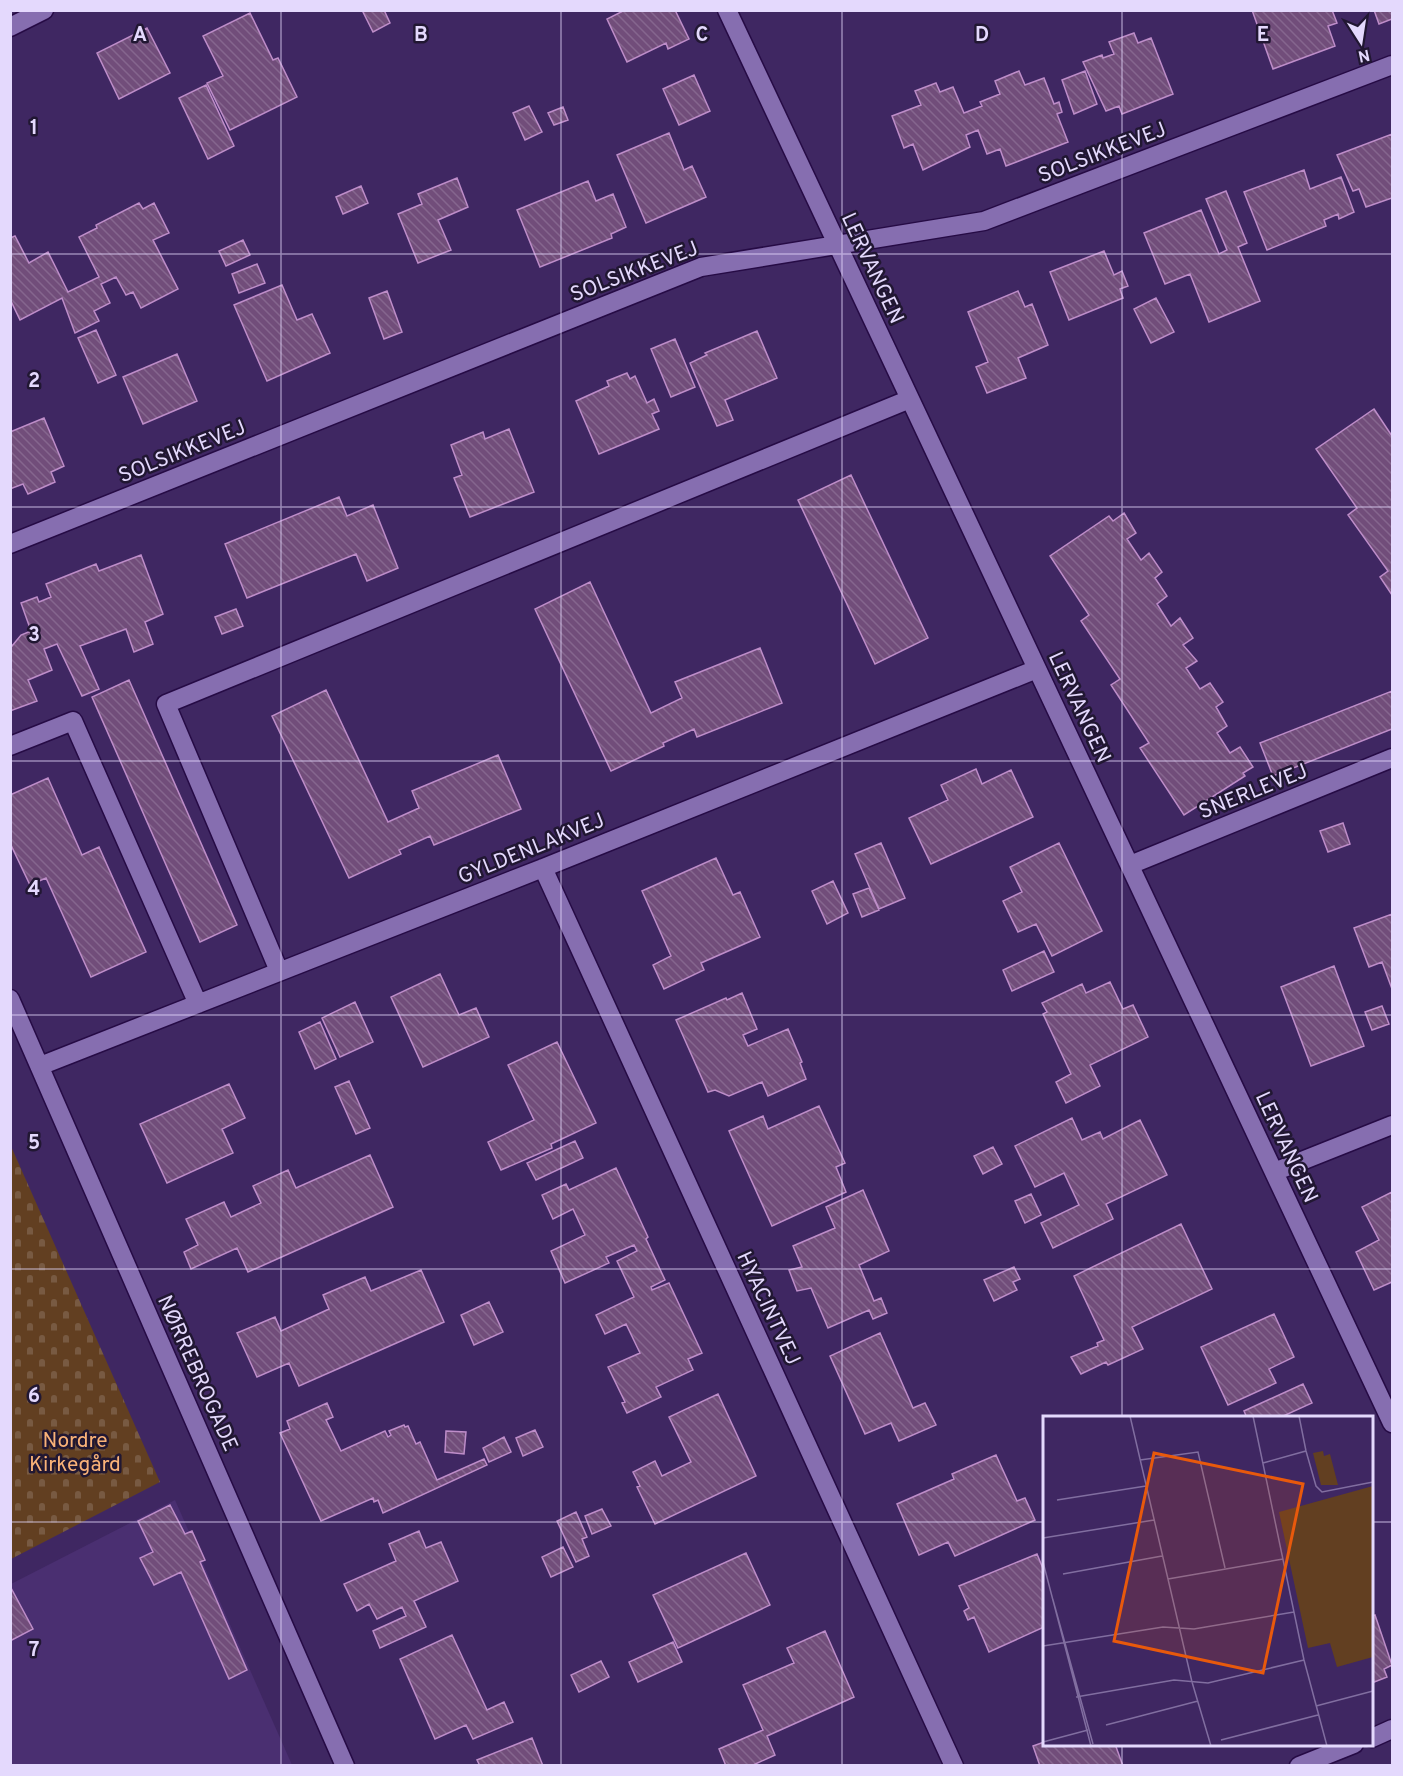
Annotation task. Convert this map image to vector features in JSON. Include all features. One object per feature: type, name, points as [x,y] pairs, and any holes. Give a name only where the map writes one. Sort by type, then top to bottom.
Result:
[{"type":"street","points":[[10,27],[44,10]]},
{"type":"street","name":"LERVANGEN","points":[[727,10],[1392,1423]]},
{"type":"street","name":"SOLSIKKEVEJ","points":[[10,544],[701,267],[984,221],[1392,65]]},
{"type":"street","points":[[279,971],[166,704],[910,399]]},
{"type":"street","name":"GYLDENLAKVEJ","points":[[40,1066],[543,868],[1037,669]]},
{"type":"street","points":[[10,747],[73,721],[198,1004]]},
{"type":"street","name":"SNERLEVEJ","points":[[1130,865],[1392,758]]},
{"type":"street","name":"HYACINTVEJ","points":[[543,868],[954,1766]]},
{"type":"street","name":"NØRREBROGADE","points":[[10,999],[345,1766]]},
{"type":"street","points":[[1274,1172],[1392,1125]]},
{"type":"street","points":[[1373,1737],[1392,1730]]},
{"type":"street","points":[[1299,1766],[1349,1746]]},
{"type":"shaded area","points":[[175,1500],[292,1765],[11,1766],[11,1584]]},
{"type":"green space","name":"Nordre Kirkegård","points":[[10,1144],[160,1482],[11,1559],[10,1559]]},
{"type":"building","points":[[362,10],[384,10],[390,23],[373,32]]},
{"type":"building","points":[[625,10],[675,10],[689,39],[668,49],[666,43],[627,62],[607,19]]},
{"type":"building","points":[[1252,10],[1332,10],[1337,23],[1328,26],[1335,46],[1273,69]]},
{"type":"building","points":[[1374,10],[1392,10],[1392,19],[1379,24]]},
{"type":"building","points":[[250,13],[273,60],[278,58],[297,97],[230,130],[207,83],[223,76],[203,36]]},
{"type":"building","points":[[147,28],[170,73],[119,99],[97,53]]},
{"type":"building","points":[[1134,33],[1138,43],[1151,38],[1173,94],[1122,114],[1119,106],[1106,111],[1083,62],[1102,55],[1103,58],[1114,54],[1109,42]]},
{"type":"building","points":[[1019,71],[1025,85],[1044,78],[1054,104],[1059,102],[1062,112],[1057,114],[1068,142],[1006,166],[1000,149],[987,154],[978,130],[966,135],[970,147],[923,170],[913,144],[904,148],[892,116],[921,105],[915,91],[936,83],[940,92],[953,87],[964,113],[982,106],[980,102],[1000,94],[995,81]]},
{"type":"building","points":[[1085,71],[1097,104],[1074,114],[1062,80]]},
{"type":"building","points":[[694,75],[710,111],[679,125],[663,89]]},
{"type":"building","points":[[206,85],[234,146],[208,159],[179,98]]},
{"type":"building","points":[[529,106],[542,132],[525,140],[513,113]]},
{"type":"building","points":[[563,107],[568,120],[554,125],[548,113]]},
{"type":"building","points":[[669,133],[684,170],[692,166],[706,197],[646,223],[617,155]]},
{"type":"building","points":[[1392,134],[1392,198],[1366,207],[1359,189],[1353,191],[1337,155]]},
{"type":"building","points":[[1304,170],[1310,189],[1341,177],[1354,212],[1339,219],[1338,214],[1324,220],[1326,226],[1267,250],[1244,192]]},
{"type":"building","points":[[457,178],[468,207],[438,220],[451,250],[418,263],[398,214],[422,204],[418,194]]},
{"type":"building","points":[[588,181],[596,201],[613,194],[626,227],[611,234],[612,238],[540,267],[517,210]]},
{"type":"building","points":[[361,186],[368,203],[343,214],[336,197]]},
{"type":"building","points":[[1226,191],[1247,243],[1238,247],[1260,301],[1209,322],[1190,274],[1165,284],[1144,233],[1201,210],[1219,254],[1227,250],[1206,199]]},
{"type":"building","points":[[139,203],[143,209],[154,203],[169,233],[153,240],[178,289],[141,308],[133,292],[126,295],[116,277],[101,284],[110,303],[94,311],[99,321],[75,333],[62,298],[20,320],[10,299],[10,238],[15,236],[29,263],[48,252],[68,292],[99,277],[79,237],[97,228],[96,225]]},
{"type":"building","points":[[243,240],[250,255],[226,266],[219,251]]},
{"type":"building","points":[[1104,251],[1114,275],[1122,271],[1128,286],[1120,289],[1123,298],[1069,320],[1050,272]]},
{"type":"building","points":[[257,264],[265,283],[239,293],[232,274]]},
{"type":"building","points":[[282,285],[297,320],[312,314],[330,353],[267,381],[234,305]]},
{"type":"building","points":[[387,291],[402,332],[384,339],[369,298]]},
{"type":"building","points":[[1018,291],[1025,307],[1032,304],[1048,345],[1018,358],[1026,378],[987,393],[976,367],[988,362],[968,312]]},
{"type":"building","points":[[1156,298],[1174,332],[1151,343],[1134,309]]},
{"type":"building","points":[[96,330],[116,375],[98,383],[78,338]]},
{"type":"building","points":[[757,331],[777,378],[725,400],[733,420],[717,426],[690,363],[707,355],[705,353]]},
{"type":"building","points":[[675,339],[695,387],[671,397],[651,349]]},
{"type":"building","points":[[177,354],[197,401],[143,424],[123,377]]},
{"type":"building","points":[[627,373],[630,379],[635,376],[647,403],[654,399],[659,411],[652,414],[659,429],[599,454],[576,401],[609,386],[607,381]]},
{"type":"building","points":[[1374,409],[1392,436],[1392,595],[1380,577],[1388,571],[1348,515],[1357,508],[1316,449]]},
{"type":"building","points":[[44,418],[64,466],[51,472],[55,482],[28,494],[23,484],[10,489],[10,432]]},
{"type":"building","points":[[509,429],[534,492],[470,517],[454,478],[462,475],[451,445],[483,432],[485,439]]},
{"type":"building","points":[[851,475],[928,638],[875,664],[798,500]]},
{"type":"building","points":[[339,497],[347,516],[373,505],[398,568],[367,581],[356,554],[247,598],[225,544]]},
{"type":"building","points":[[1124,513],[1136,533],[1127,539],[1141,560],[1149,553],[1162,572],[1155,578],[1167,596],[1157,604],[1171,626],[1180,618],[1193,638],[1183,645],[1197,661],[1186,668],[1200,689],[1210,683],[1223,702],[1216,707],[1227,726],[1217,733],[1230,753],[1240,747],[1253,767],[1243,773],[1245,776],[1184,815],[1140,748],[1149,743],[1111,685],[1120,679],[1081,621],[1089,615],[1050,556],[1109,516],[1113,521]]},
{"type":"building","points":[[141,555],[163,614],[145,622],[153,644],[134,652],[126,629],[80,646],[99,689],[82,696],[57,644],[44,649],[52,670],[28,680],[37,701],[10,711],[10,641],[12,646],[21,635],[31,631],[21,603],[37,597],[39,602],[51,597],[46,584],[96,564],[99,571]]},
{"type":"building","points":[[590,582],[651,713],[682,698],[675,682],[760,648],[782,703],[697,737],[694,729],[611,771],[535,609]]},
{"type":"building","points":[[236,609],[243,626],[222,634],[215,617]]},
{"type":"building","points":[[129,680],[237,925],[200,942],[92,697]]},
{"type":"building","points":[[326,690],[388,822],[419,808],[412,791],[498,755],[521,809],[434,845],[430,836],[399,850],[401,854],[349,878],[272,716]]},
{"type":"building","points":[[1392,691],[1392,729],[1273,776],[1260,743]]},
{"type":"building","points":[[976,769],[982,784],[1011,770],[1033,817],[931,864],[909,818],[948,800],[941,785]]},
{"type":"building","points":[[48,778],[82,855],[99,847],[146,952],[91,977],[46,878],[30,885],[10,843],[10,795]]},
{"type":"building","points":[[1343,823],[1350,844],[1328,852],[1320,831]]},
{"type":"building","points":[[881,843],[905,898],[879,909],[855,854]]},
{"type":"building","points":[[1059,843],[1102,931],[1052,956],[1036,924],[1018,932],[1003,901],[1022,892],[1010,867]]},
{"type":"building","points":[[716,858],[733,895],[740,892],[760,937],[701,963],[704,970],[664,989],[653,965],[671,956],[642,891]]},
{"type":"building","points":[[833,881],[848,913],[827,924],[812,891]]},
{"type":"building","points":[[869,888],[879,910],[862,917],[853,894]]},
{"type":"building","points":[[1392,914],[1392,989],[1382,962],[1369,967],[1354,928]]},
{"type":"building","points":[[1044,951],[1054,972],[1012,991],[1003,970]]},
{"type":"building","points":[[1334,966],[1364,1046],[1311,1066],[1281,987]]},
{"type":"building","points":[[440,974],[459,1015],[476,1008],[489,1037],[423,1067],[391,997]]},
{"type":"building","points":[[1110,982],[1123,1009],[1133,1005],[1148,1037],[1090,1065],[1100,1086],[1066,1103],[1056,1082],[1071,1074],[1043,1014],[1047,1012],[1042,1003],[1082,984],[1086,993]]},
{"type":"building","points":[[742,993],[757,1029],[743,1035],[748,1046],[788,1029],[802,1062],[800,1063],[806,1079],[768,1096],[762,1082],[729,1096],[715,1090],[708,1092],[676,1020]]},
{"type":"building","points":[[355,1002],[373,1042],[340,1057],[322,1018]]},
{"type":"building","points":[[1382,1006],[1389,1024],[1372,1030],[1365,1012]]},
{"type":"building","points":[[320,1022],[336,1059],[315,1069],[299,1032]]},
{"type":"building","points":[[557,1042],[596,1123],[551,1144],[552,1148],[501,1170],[488,1142],[534,1120],[508,1065]]},
{"type":"building","points":[[349,1081],[370,1128],[356,1134],[335,1087]]},
{"type":"building","points":[[229,1084],[245,1118],[222,1129],[233,1153],[167,1183],[140,1124]]},
{"type":"building","points":[[819,1106],[845,1163],[836,1167],[846,1192],[772,1226],[729,1131],[763,1116],[768,1129]]},
{"type":"building","points":[[1072,1118],[1082,1140],[1100,1132],[1103,1139],[1140,1120],[1167,1175],[1106,1204],[1113,1219],[1053,1248],[1041,1223],[1079,1205],[1064,1173],[1035,1187],[1015,1146]]},
{"type":"building","points":[[575,1141],[583,1158],[536,1180],[527,1163]]},
{"type":"building","points":[[993,1147],[1002,1164],[983,1174],[974,1156]]},
{"type":"building","points":[[370,1155],[393,1207],[248,1272],[237,1248],[191,1269],[184,1252],[198,1245],[186,1219],[224,1202],[231,1217],[261,1203],[253,1186],[288,1170],[296,1188]]},
{"type":"building","points":[[616,1168],[665,1280],[651,1287],[652,1290],[669,1283],[702,1353],[688,1359],[693,1370],[656,1387],[661,1397],[627,1413],[622,1403],[625,1402],[608,1367],[640,1353],[626,1324],[605,1334],[596,1315],[634,1297],[617,1261],[637,1251],[634,1245],[606,1257],[609,1263],[565,1283],[551,1251],[585,1235],[573,1209],[553,1219],[542,1195],[566,1184],[569,1190]]},
{"type":"building","points":[[863,1190],[889,1251],[859,1265],[874,1301],[881,1298],[887,1313],[873,1319],[869,1310],[828,1328],[811,1288],[797,1291],[789,1270],[802,1267],[793,1246],[835,1228],[826,1207]]},
{"type":"building","points":[[1392,1192],[1392,1282],[1374,1290],[1356,1252],[1379,1240],[1362,1207]]},
{"type":"building","points":[[1031,1194],[1041,1215],[1025,1223],[1015,1201]]},
{"type":"building","points":[[1181,1224],[1212,1289],[1132,1327],[1143,1349],[1081,1374],[1071,1357],[1098,1346],[1097,1343],[1104,1340],[1074,1276]]},
{"type":"building","points":[[1014,1267],[1020,1279],[1013,1282],[1017,1290],[994,1301],[984,1280]]},
{"type":"building","points":[[421,1270],[444,1322],[299,1386],[289,1363],[257,1377],[237,1333],[275,1317],[281,1331],[329,1309],[323,1295],[365,1277],[371,1291]]},
{"type":"building","points":[[489,1302],[503,1332],[474,1345],[461,1315]]},
{"type":"building","points":[[1274,1314],[1294,1357],[1269,1369],[1276,1383],[1228,1405],[1201,1347]]},
{"type":"building","points":[[880,1333],[913,1408],[925,1403],[936,1425],[899,1441],[891,1423],[865,1434],[830,1356]]},
{"type":"building","points":[[1303,1384],[1312,1403],[1283,1416],[1246,1416],[1244,1411]]},
{"type":"building","points":[[718,1394],[756,1476],[655,1524],[637,1487],[640,1486],[633,1472],[655,1461],[662,1476],[691,1462],[669,1417]]},
{"type":"building","points":[[327,1403],[333,1417],[326,1420],[341,1451],[385,1431],[388,1437],[391,1435],[389,1431],[404,1425],[408,1426],[416,1444],[420,1442],[437,1480],[484,1459],[487,1465],[383,1513],[378,1500],[374,1502],[373,1498],[321,1521],[280,1433],[290,1429],[287,1421]]},
{"type":"building","points":[[535,1430],[543,1447],[523,1456],[516,1438]]},
{"type":"building","points":[[446,1431],[466,1432],[464,1454],[445,1452]]},
{"type":"building","points":[[504,1437],[511,1452],[489,1462],[483,1448]]},
{"type":"building","points":[[996,1455],[1017,1501],[1025,1498],[1035,1520],[955,1556],[948,1542],[919,1555],[897,1504],[954,1479],[952,1474]]},
{"type":"building","points":[[170,1505],[185,1534],[192,1531],[205,1560],[200,1562],[247,1670],[229,1679],[181,1572],[154,1585],[140,1558],[153,1552],[138,1521]]},
{"type":"building","points":[[602,1509],[611,1526],[592,1534],[585,1516]]},
{"type":"building","points":[[576,1512],[587,1537],[582,1539],[589,1556],[576,1562],[557,1521]]},
{"type":"building","points":[[419,1531],[426,1548],[441,1542],[458,1581],[414,1601],[426,1627],[380,1648],[373,1631],[406,1616],[402,1607],[377,1619],[369,1604],[357,1611],[344,1584],[396,1561],[389,1544]]},
{"type":"building","points":[[563,1547],[573,1567],[551,1577],[542,1557]]},
{"type":"building","points":[[746,1553],[770,1605],[678,1648],[653,1595]]},
{"type":"building","points":[[1037,1554],[1043,1569],[1043,1627],[989,1652],[974,1617],[968,1620],[964,1611],[969,1608],[959,1586]]},
{"type":"building","points":[[10,1586],[33,1629],[10,1641]]},
{"type":"building","points":[[1375,1615],[1392,1665],[1384,1669],[1387,1677],[1373,1683],[1373,1616]]},
{"type":"building","points":[[825,1631],[854,1697],[767,1736],[775,1755],[751,1766],[726,1766],[719,1749],[763,1730],[743,1685],[794,1663],[787,1648]]},
{"type":"building","points":[[452,1635],[487,1710],[504,1702],[513,1722],[473,1739],[466,1725],[435,1739],[400,1659]]},
{"type":"building","points":[[673,1642],[682,1662],[638,1682],[629,1662]]},
{"type":"building","points":[[601,1661],[609,1677],[579,1692],[571,1675]]},
{"type":"building","points":[[532,1738],[543,1766],[480,1766],[477,1760]]},
{"type":"building","points":[[1043,1742],[1043,1746],[1116,1746],[1123,1766],[1040,1766],[1033,1746]]}]
